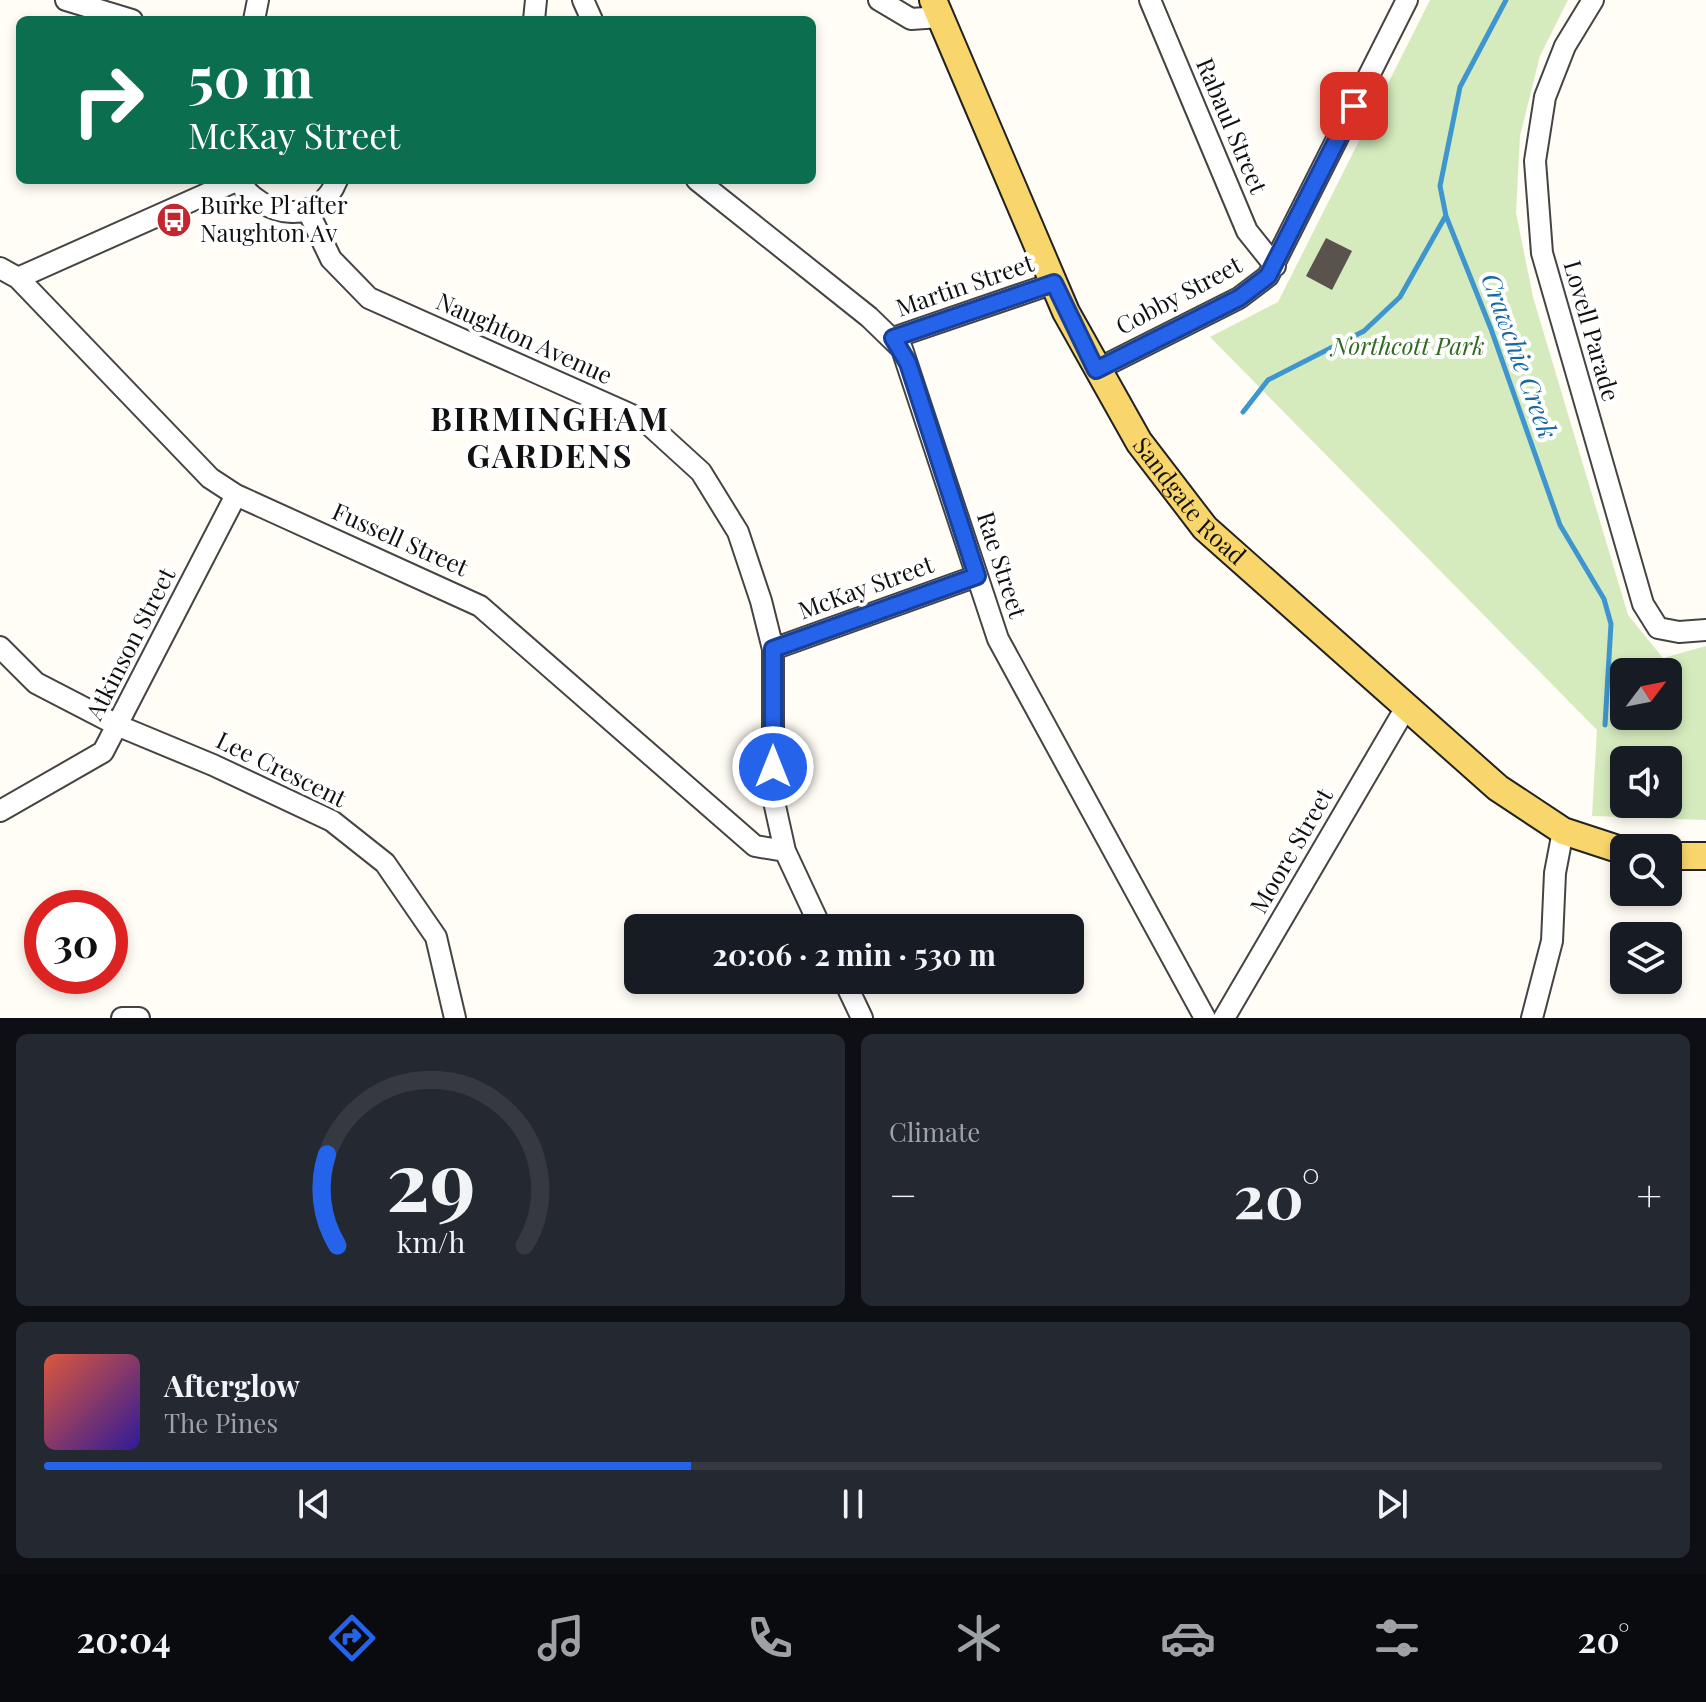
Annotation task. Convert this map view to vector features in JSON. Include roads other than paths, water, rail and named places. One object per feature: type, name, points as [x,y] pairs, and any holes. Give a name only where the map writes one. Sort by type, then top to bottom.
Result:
[{"type":"main road","name":"Sandgate Road","points":[[936,8],[1054,283],[1096,370],[1139,442],[1205,528],[1405,709],[1498,788],[1563,831],[1610,846]]},
{"type":"main road","points":[[1682,856],[1706,856]]},
{"type":"street","points":[[66,0],[119,16]]},
{"type":"street","points":[[879,0],[911,19],[936,8]]},
{"type":"street","name":"Rabaul Street","points":[[1150,0],[1247,231],[1275,266]]},
{"type":"street","name":"Cobby Street","points":[[1096,370],[1250,292],[1275,266],[1407,0]]},
{"type":"street","name":"Lovell Parade","points":[[1593,0],[1565,46],[1545,97],[1535,161],[1542,253],[1643,604],[1658,628],[1679,632],[1706,630]]},
{"type":"street","points":[[9,273],[228,184]]},
{"type":"street","points":[[241,184],[247,194],[267,208],[291,212],[307,209],[323,200],[334,184]]},
{"type":"street","name":"Rae Street","points":[[702,184],[893,338],[908,363],[998,639],[1205,1018]]},
{"type":"street","name":"Naughton Avenue","points":[[307,209],[331,259],[369,298],[645,421],[701,472],[738,532],[773,649],[773,797],[785,851],[814,914]]},
{"type":"street","name":"Fussell Street","points":[[9,273],[189,458],[236,495],[480,606],[755,846],[785,851]]},
{"type":"street","name":"Martin Street","points":[[893,338],[1054,283]]},
{"type":"street","name":"Atkinson Street","points":[[0,811],[103,752],[236,495]]},
{"type":"street","name":"McKay Street","points":[[773,649],[977,576]]},
{"type":"street","name":"Lee Crescent","points":[[0,647],[36,683],[119,726],[213,765],[332,821],[385,863],[436,937],[455,1018]]},
{"type":"street","name":"Moore Street","points":[[1224,1018],[1405,709]]},
{"type":"street","points":[[1532,1018],[1552,941],[1555,873],[1563,831]]},
{"type":"street","points":[[851,994],[862,1018]]},
{"type":"street","points":[[122,1018],[139,1018]]},
{"type":"waterway","name":"Crawchie Creek","points":[[1506,0],[1460,87],[1440,186],[1446,216],[1491,329],[1560,525],[1604,599],[1611,624],[1605,725]]},
{"type":"waterway","points":[[1243,412],[1268,380],[1364,331],[1400,297],[1445,217]]},
{"type":"place","name":"Burke Pl after Naughton Av","points":[[174,220]]},
{"type":"district","name":"BIRMINGHAM GARDENS","points":[[550,438]]},
{"type":"park label","name":"Northcott Park","points":[[1408,347]]}]
